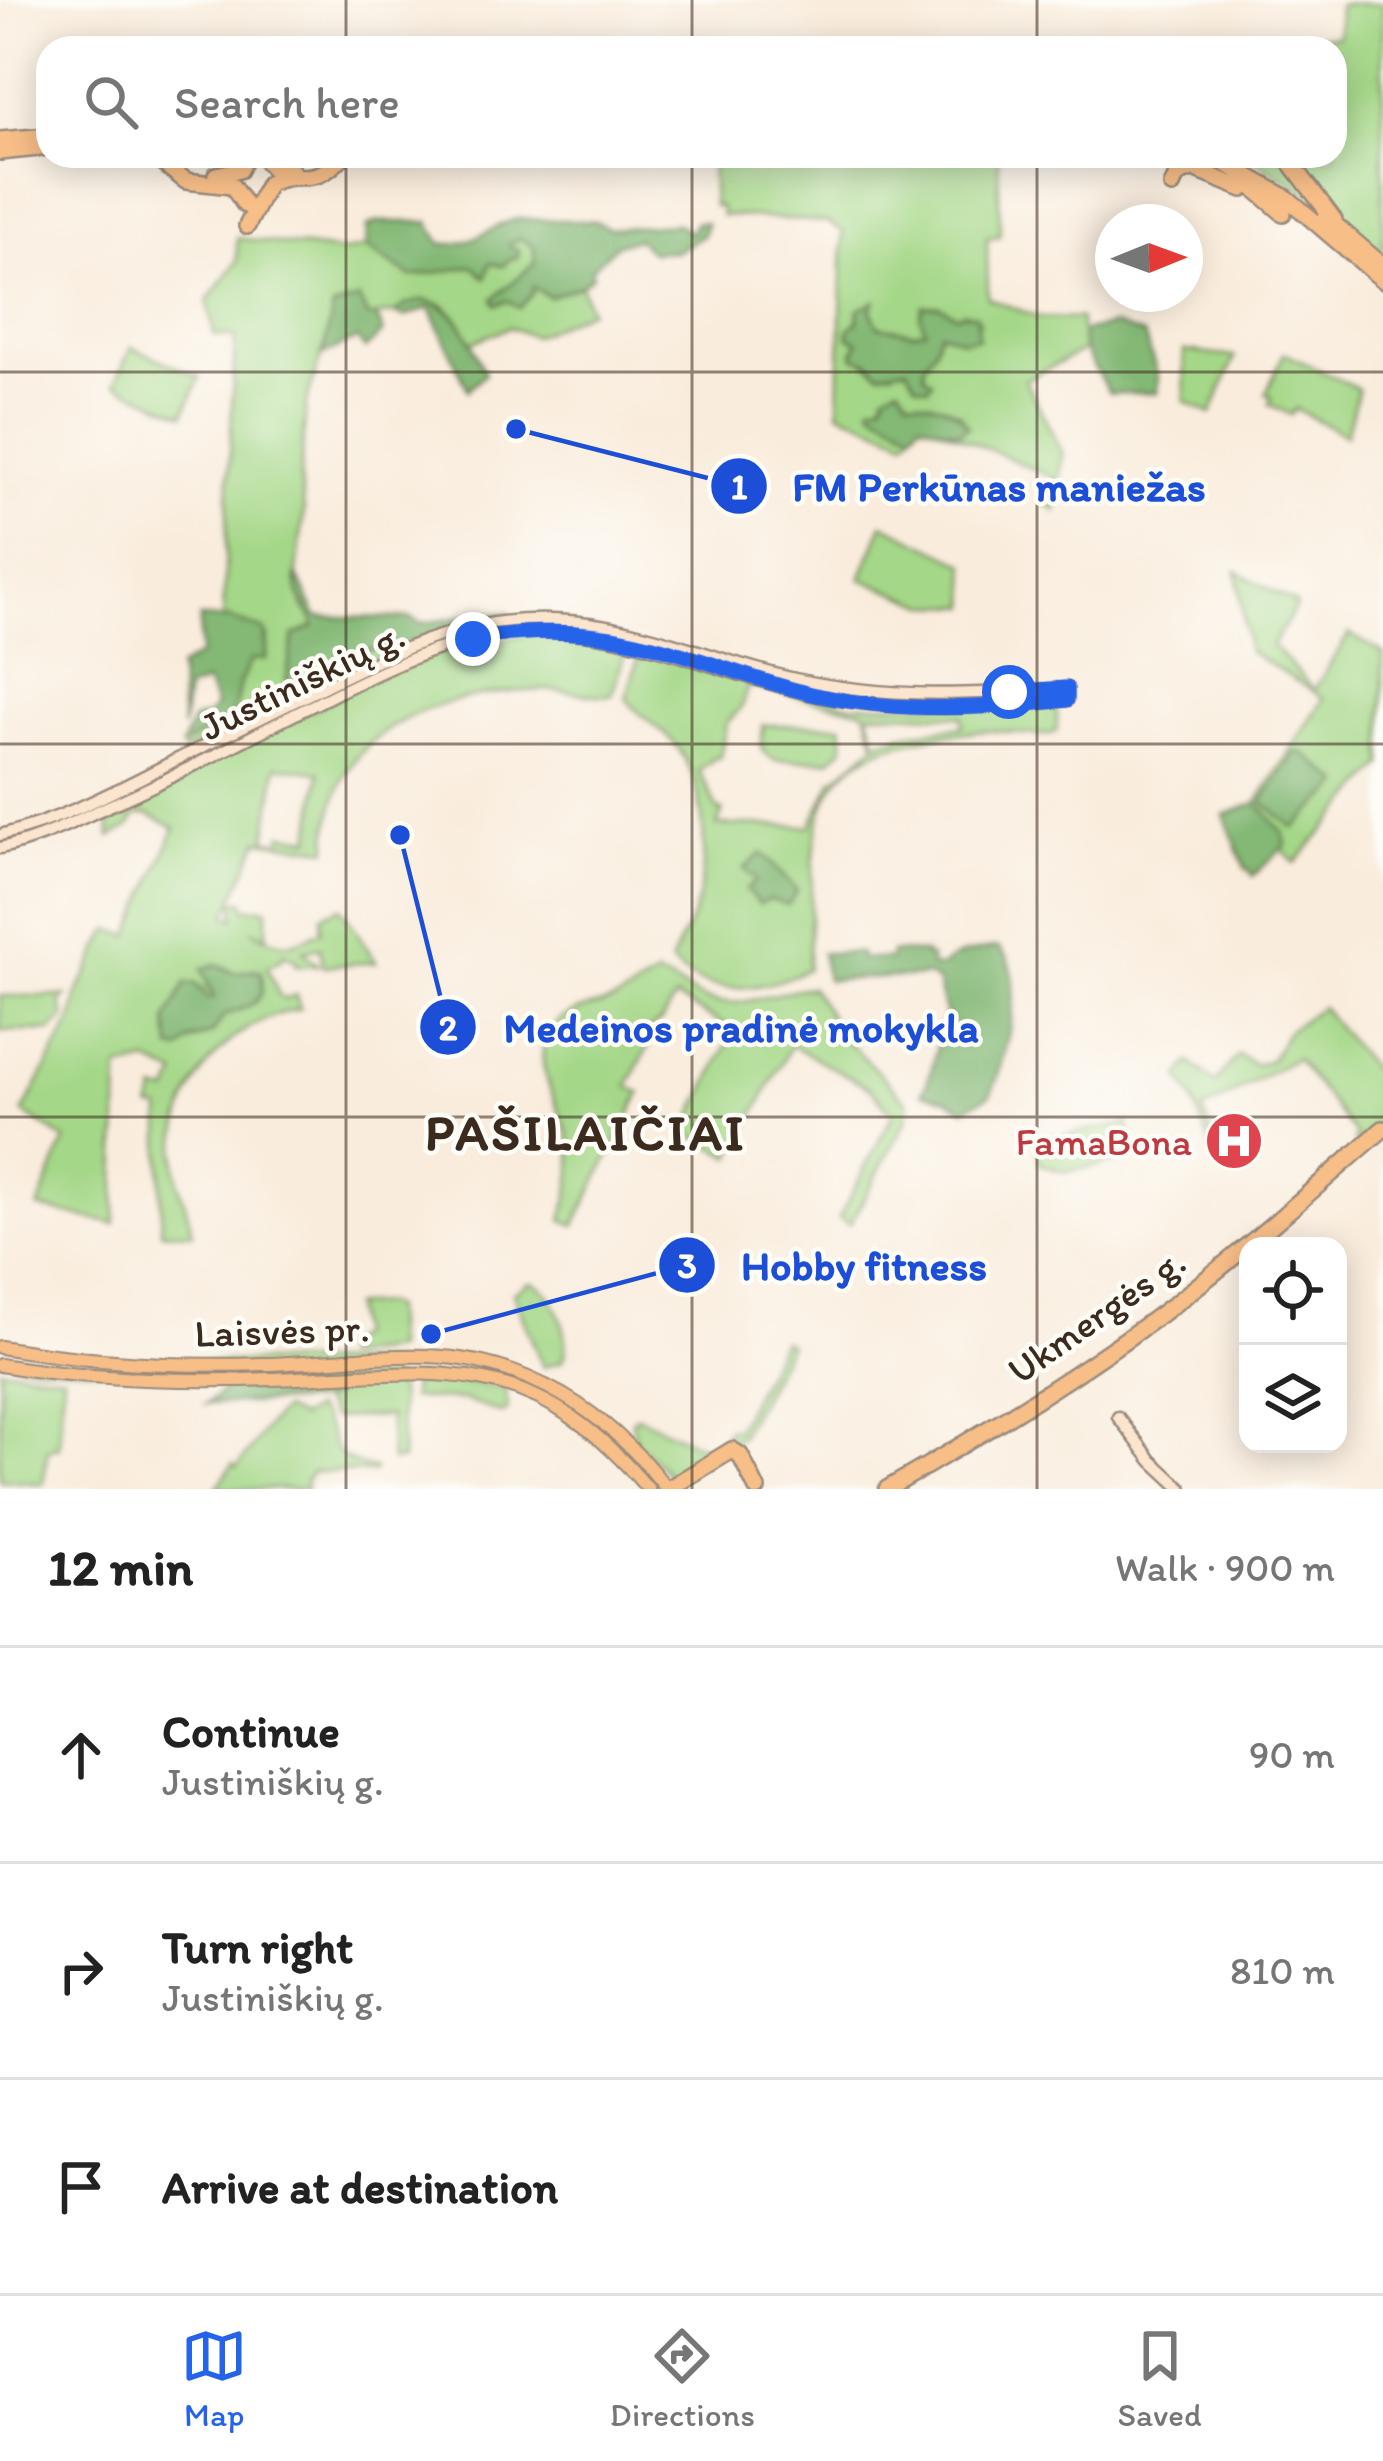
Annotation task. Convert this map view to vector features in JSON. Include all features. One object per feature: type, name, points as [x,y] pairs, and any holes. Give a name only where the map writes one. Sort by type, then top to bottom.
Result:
[{"type":"highway","points":[[0,140],[36,137]]},
{"type":"highway","points":[[0,152],[36,148]]},
{"type":"highway","points":[[169,168],[186,181],[232,186],[245,205]]},
{"type":"highway","points":[[182,168],[196,176],[234,173],[240,168]]},
{"type":"highway","points":[[272,168],[321,168]]},
{"type":"highway","points":[[247,226],[268,184],[281,178],[317,178],[329,168]]},
{"type":"highway","points":[[1233,168],[1383,283]]},
{"type":"highway","points":[[1237,168],[1295,204],[1383,283]]},
{"type":"highway","points":[[1243,168],[1286,187],[1383,266]]},
{"type":"highway","points":[[1295,168],[1344,232]]},
{"type":"highway","points":[[1172,186],[1180,172],[1192,169],[1244,189]]},
{"type":"highway","name":"Ukmergės g.","points":[[887,1489],[1018,1411],[1129,1337],[1249,1244],[1383,1129]]},
{"type":"highway","points":[[1272,1237],[1383,1141]]},
{"type":"highway","name":"Ukmergės g.","points":[[908,1489],[1080,1381],[1239,1265]]},
{"type":"highway","points":[[667,1489],[732,1450],[753,1489]]},
{"type":"highway","points":[[685,1489],[737,1458]]},
{"type":"main road","name":"Justiniškių g.","points":[[0,848],[51,832],[383,658],[458,630],[505,622],[557,619],[611,624],[787,677],[854,691],[953,697],[1067,694]]},
{"type":"main road","name":"Justiniškių g.","points":[[0,835],[159,776]]},
{"type":"main road","name":"Laisvės pr.","points":[[3,1347],[74,1357],[233,1364],[415,1355],[486,1364],[540,1381],[574,1401],[619,1436],[667,1489]]},
{"type":"main road","points":[[1,1366],[11,1358],[3,1347]]},
{"type":"main road","points":[[19,1368],[14,1358],[23,1351]]},
{"type":"main road","name":"Laisvės pr.","points":[[1,1366],[202,1380],[408,1371],[472,1376],[534,1396],[588,1427],[610,1444],[648,1489]]},
{"type":"main road","points":[[182,1379],[195,1396],[202,1380]]},
{"type":"main road","points":[[1118,1417],[1181,1489]]},
{"type":"green space","points":[[1383,3],[1383,258],[1310,195],[1267,168],[1347,168],[1347,36],[1338,36],[1339,5]]},
{"type":"green space","points":[[711,168],[998,168],[1000,236],[987,238],[988,298],[1040,318],[1080,319],[1084,350],[1025,380],[1063,454],[1056,511],[1046,504],[1054,478],[938,427],[960,413],[905,398],[873,410],[913,431],[906,440],[839,411],[843,231],[827,222],[721,215],[720,206],[713,206]],"holes":[[[923,306],[980,321],[968,338],[940,331],[924,365],[925,376],[913,379],[910,369],[897,366],[879,372],[853,352],[859,342],[854,327],[871,311],[878,326],[913,332],[926,330],[920,317]]]},
{"type":"green space","points":[[517,219],[594,221],[610,228],[678,224],[690,233],[696,222],[706,223],[703,235],[677,251],[651,252],[637,239],[617,244],[581,285],[549,297],[533,287],[519,308],[507,301],[496,305],[493,299],[535,263],[534,247],[521,238],[510,243],[511,248],[519,249],[518,257],[504,266],[490,263],[486,278],[473,266],[411,277],[366,247],[367,227],[377,222],[429,222],[441,243],[451,244]]},
{"type":"green space","points":[[237,238],[343,252],[366,247],[411,277],[473,266],[483,276],[490,263],[501,266],[510,242],[521,238],[534,247],[535,263],[494,299],[536,286],[549,297],[581,285],[589,310],[533,336],[509,327],[470,343],[459,320],[444,305],[424,300],[395,313],[368,317],[323,350],[306,404],[300,479],[304,509],[296,580],[314,627],[294,635],[319,678],[343,667],[357,651],[398,647],[184,752],[182,746],[233,718],[240,682],[251,660],[266,659],[268,636],[223,619],[235,337],[214,335],[208,301],[237,261]]},
{"type":"green space","points":[[359,299],[368,317],[377,317],[383,332],[365,349],[357,339],[323,355],[333,308]]},
{"type":"green space","points":[[423,300],[447,310],[469,337],[485,373],[468,390],[430,308],[404,317],[395,313]]},
{"type":"green space","points":[[875,301],[871,311],[878,326],[925,330],[920,316],[923,306],[939,305],[956,315],[977,315],[978,338],[962,340],[940,331],[924,365],[925,376],[932,381],[928,387],[916,384],[907,367],[879,372],[870,362],[854,357],[858,341],[849,338],[848,330],[858,321],[859,309]]},
{"type":"green space","points":[[1114,325],[1144,335],[1158,376],[1157,393],[1109,393],[1084,350],[1082,332]]},
{"type":"green space","points":[[131,347],[200,377],[184,414],[115,384]]},
{"type":"green space","points":[[1184,351],[1235,357],[1211,414],[1185,401]]},
{"type":"green space","points":[[1284,353],[1358,389],[1346,435],[1296,409],[1291,415],[1269,404],[1272,397],[1266,394]]},
{"type":"green space","points":[[899,385],[909,398],[951,409],[968,426],[960,432],[920,422],[913,431],[873,410],[871,405],[883,401],[886,392]]},
{"type":"green space","points":[[883,524],[966,564],[969,606],[928,605],[861,579]]},
{"type":"green space","points":[[1237,571],[1297,605],[1272,645],[1314,690],[1349,634],[1383,653],[1383,765],[1295,863],[1283,850],[1283,833],[1257,803],[1324,698],[1248,651]]},
{"type":"green space","points":[[298,576],[317,617],[410,618],[421,623],[509,612],[510,618],[398,647],[357,651],[344,667],[292,686],[286,680],[294,635],[314,627],[298,590]]},
{"type":"green space","points":[[200,618],[230,619],[265,630],[266,659],[251,660],[240,682],[233,718],[182,745],[193,720],[208,716],[215,707],[207,683],[187,689],[182,728],[179,668],[200,655]]},
{"type":"green space","points":[[533,634],[624,646],[625,653],[612,695],[508,692],[432,708],[399,723],[370,743],[348,771],[333,806],[328,849],[259,840],[226,915],[234,919],[234,901],[244,901],[245,908],[267,908],[267,936],[252,930],[272,940],[286,943],[321,931],[322,915],[341,907],[376,962],[323,966],[320,947],[303,951],[318,965],[296,966],[296,961],[283,954],[267,967],[279,995],[286,999],[296,995],[300,1009],[250,1027],[210,1062],[196,1084],[178,1134],[176,1161],[192,1233],[161,1231],[161,1109],[151,1108],[156,1091],[169,1093],[177,1075],[148,1062],[119,1069],[115,1224],[38,1208],[65,1140],[23,1112],[72,1021],[78,993],[107,934],[111,930],[130,936],[175,828],[148,814],[135,815],[129,827],[110,837],[109,810],[381,675],[454,647]],"holes":[[[277,766],[320,772],[311,838],[282,834],[280,842],[266,839]],[[223,966],[234,973],[253,969],[262,975],[260,992],[246,1006],[224,1015],[213,1033],[172,1049],[167,1024],[202,989],[208,999],[214,998],[207,986]]]},
{"type":"green space","points":[[646,647],[849,704],[1049,704],[1057,712],[1057,731],[1042,735],[985,731],[922,738],[877,751],[847,770],[828,796],[818,828],[807,969],[755,986],[719,987],[671,963],[699,893],[703,828],[695,785],[679,749],[626,698]],"holes":[[[748,686],[866,711],[876,744],[832,781],[811,826],[717,825],[723,811],[717,809],[699,770],[720,758],[726,724],[741,708]],[[872,712],[962,716],[963,726],[902,734],[877,743]]]},
{"type":"green space","points":[[763,725],[842,725],[844,747],[830,760],[774,760],[761,749]]},
{"type":"green space","points":[[1302,752],[1342,784],[1294,828],[1262,802],[1295,753]]},
{"type":"green space","points":[[1257,803],[1283,832],[1286,845],[1253,876],[1245,868],[1224,815]]},
{"type":"green space","points":[[762,853],[797,891],[788,905],[769,899],[759,904],[746,890],[756,880],[744,869]]},
{"type":"green space","points":[[997,947],[1012,973],[1009,1031],[990,1095],[964,1109],[922,1092],[946,1016],[937,981],[928,976],[827,980],[821,953],[890,959],[891,952],[925,953],[930,967],[939,968],[960,955]]},
{"type":"green space","points":[[216,964],[234,973],[260,970],[260,997],[224,1015],[213,1033],[192,1039],[180,1051],[172,1049],[167,1020],[186,983],[196,984],[208,999],[214,998],[202,969]]},
{"type":"green space","points":[[656,976],[701,998],[721,1002],[811,987],[844,1038],[908,1102],[907,1119],[850,1224],[839,1218],[893,1114],[870,1088],[791,1045],[732,1157],[685,1132],[734,1030],[675,998],[662,1020],[638,1037],[648,1047],[628,1086],[641,1093],[575,1225],[562,1220],[572,1155],[544,1068],[546,1038],[569,1015],[621,998]]},
{"type":"green space","points":[[0,996],[66,996],[61,1001],[65,1018],[51,1031],[0,1031]]},
{"type":"green space","points":[[1321,1007],[1383,1083],[1383,1119],[1356,1144],[1356,1136],[1296,1058],[1203,1111],[1220,1158],[1214,1157],[1180,1077],[1190,1062],[1215,1083],[1238,1055],[1255,1065],[1271,1060],[1287,1031]]},
{"type":"green space","points":[[1128,1123],[1133,1148],[1117,1162],[1065,1172],[1040,1164],[1036,1141]]},
{"type":"green space","points":[[529,1282],[553,1302],[566,1340],[563,1360],[543,1367],[513,1293]]},
{"type":"green space","points":[[352,1306],[392,1308],[394,1350],[342,1357],[341,1347],[356,1335]]},
{"type":"green space","points":[[782,1340],[789,1344],[739,1438],[716,1452],[728,1429],[736,1429]]},
{"type":"green space","points":[[19,1355],[67,1361],[396,1363],[345,1371],[195,1376],[18,1364]]},
{"type":"green space","points":[[0,1368],[63,1375],[59,1447],[48,1450],[43,1484],[0,1480]]},
{"type":"green space","points":[[413,1375],[505,1388],[508,1409],[502,1413],[462,1400],[411,1398]]},
{"type":"green space","points":[[394,1378],[402,1460],[391,1461],[389,1416],[332,1418],[322,1401],[363,1379]]},
{"type":"green space","points":[[359,1381],[322,1401],[206,1404],[229,1386]]},
{"type":"green space","points":[[314,1409],[338,1452],[375,1469],[373,1472],[313,1472],[305,1481],[306,1489],[216,1489],[283,1410],[300,1418]]},
{"type":"green space","points":[[637,1416],[714,1453],[672,1478],[635,1440],[632,1420]]},
{"type":"place","name":"FM Perkūnas maniežas","points":[[516,429]]},
{"type":"place","name":"Medeinos pradinė mokykla","points":[[400,835]]},
{"type":"place","name":"FamaBona","points":[[1234,1141]]},
{"type":"place","name":"Hobby fitness","points":[[431,1334]]},
{"type":"district","name":"PAŠILAIČIAI","points":[[586,1132]]},
{"type":"route","points":[[473,639],[536,632],[607,636],[781,687],[875,704],[961,708],[1067,700],[1067,688],[1009,692]]}]
